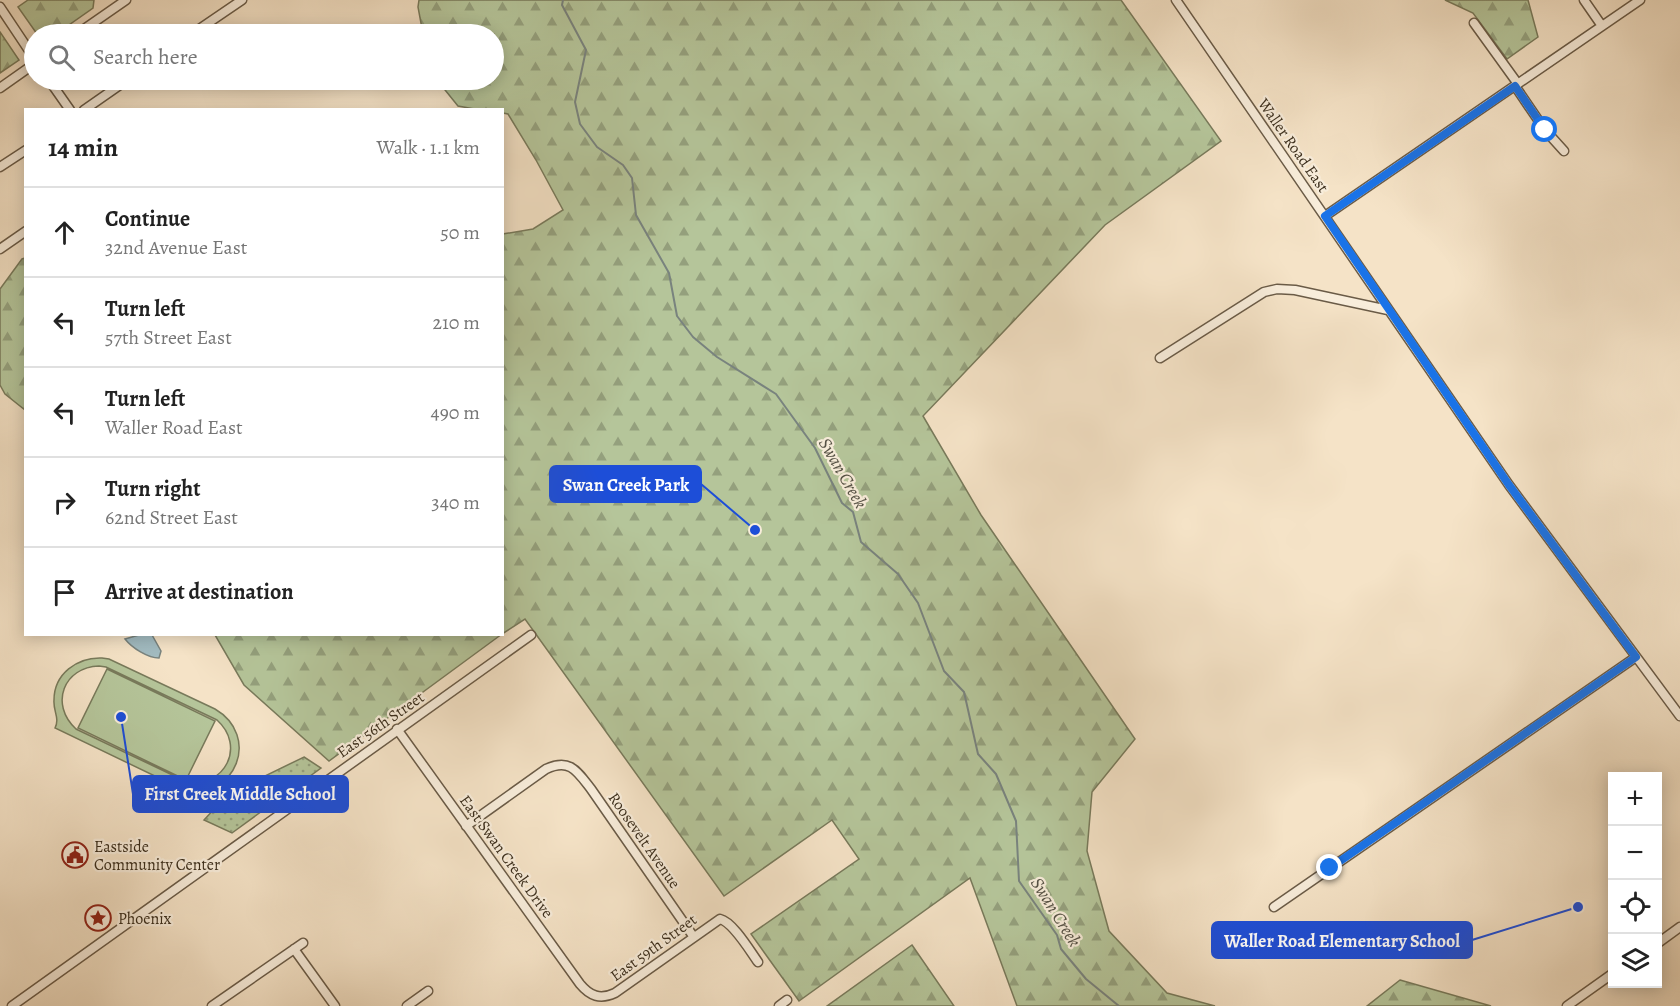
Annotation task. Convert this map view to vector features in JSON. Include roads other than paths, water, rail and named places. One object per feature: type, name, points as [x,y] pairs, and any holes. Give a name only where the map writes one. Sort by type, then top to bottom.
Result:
[{"type":"street","points":[[7,0],[0,6],[24,43]]},
{"type":"street","points":[[91,24],[126,0]]},
{"type":"street","points":[[207,24],[242,0]]},
{"type":"street","name":"Waller Road East","points":[[1176,0],[1509,485],[1680,716]]},
{"type":"street","points":[[1584,0],[1602,26]]},
{"type":"street","points":[[1325,216],[1640,0]]},
{"type":"street","points":[[1474,23],[1545,130],[1564,151]]},
{"type":"street","points":[[0,88],[24,71]]},
{"type":"street","points":[[57,90],[69,108]]},
{"type":"street","points":[[87,108],[113,90]]},
{"type":"street","points":[[0,167],[24,151]]},
{"type":"street","points":[[0,249],[24,232]]},
{"type":"street","points":[[1160,358],[1266,292],[1277,289],[1294,290],[1388,310]]},
{"type":"street","name":"East 56th Street","points":[[12,1006],[531,635]]},
{"type":"street","points":[[1274,907],[1636,657]]},
{"type":"street","name":"East Swan Creek Drive","points":[[397,729],[580,984],[587,992],[596,996]]},
{"type":"street","name":"Roosevelt Avenue","points":[[466,826],[546,769],[557,764],[568,765],[591,789],[693,936]]},
{"type":"street","name":"East 59th Street","points":[[596,996],[604,997],[615,993],[718,919],[726,921],[758,962]]},
{"type":"street","points":[[1662,940],[1680,927]]},
{"type":"street","points":[[212,1006],[303,943]]},
{"type":"street","points":[[294,949],[335,1006]]},
{"type":"street","points":[[1567,1006],[1608,977]]},
{"type":"street","points":[[406,1006],[428,991]]},
{"type":"street","points":[[779,1006],[787,1000]]},
{"type":"water","points":[[136,636],[153,636],[161,651],[159,658],[140,652],[125,639]]},
{"type":"waterway","name":"Swan Creek","points":[[563,0],[562,5],[586,50],[575,102],[580,124],[597,147],[623,165],[632,178],[636,215],[669,273],[677,316],[693,337],[717,357],[776,394],[815,448],[842,503],[853,512],[861,542],[898,574],[918,603],[944,671],[964,692],[978,754],[996,774],[1016,821],[1019,881],[1057,935],[1061,949],[1086,979],[1119,1006]]},
{"type":"place","name":"Swan Creek Park","points":[[755,530]]},
{"type":"place","name":"First Creek Middle School","points":[[121,717]]},
{"type":"place","name":"Eastside Community Center","points":[[75,855]]},
{"type":"place","name":"Waller Road Elementary School","points":[[1578,907]]},
{"type":"place","name":"Phoenix","points":[[98,918]]}]
